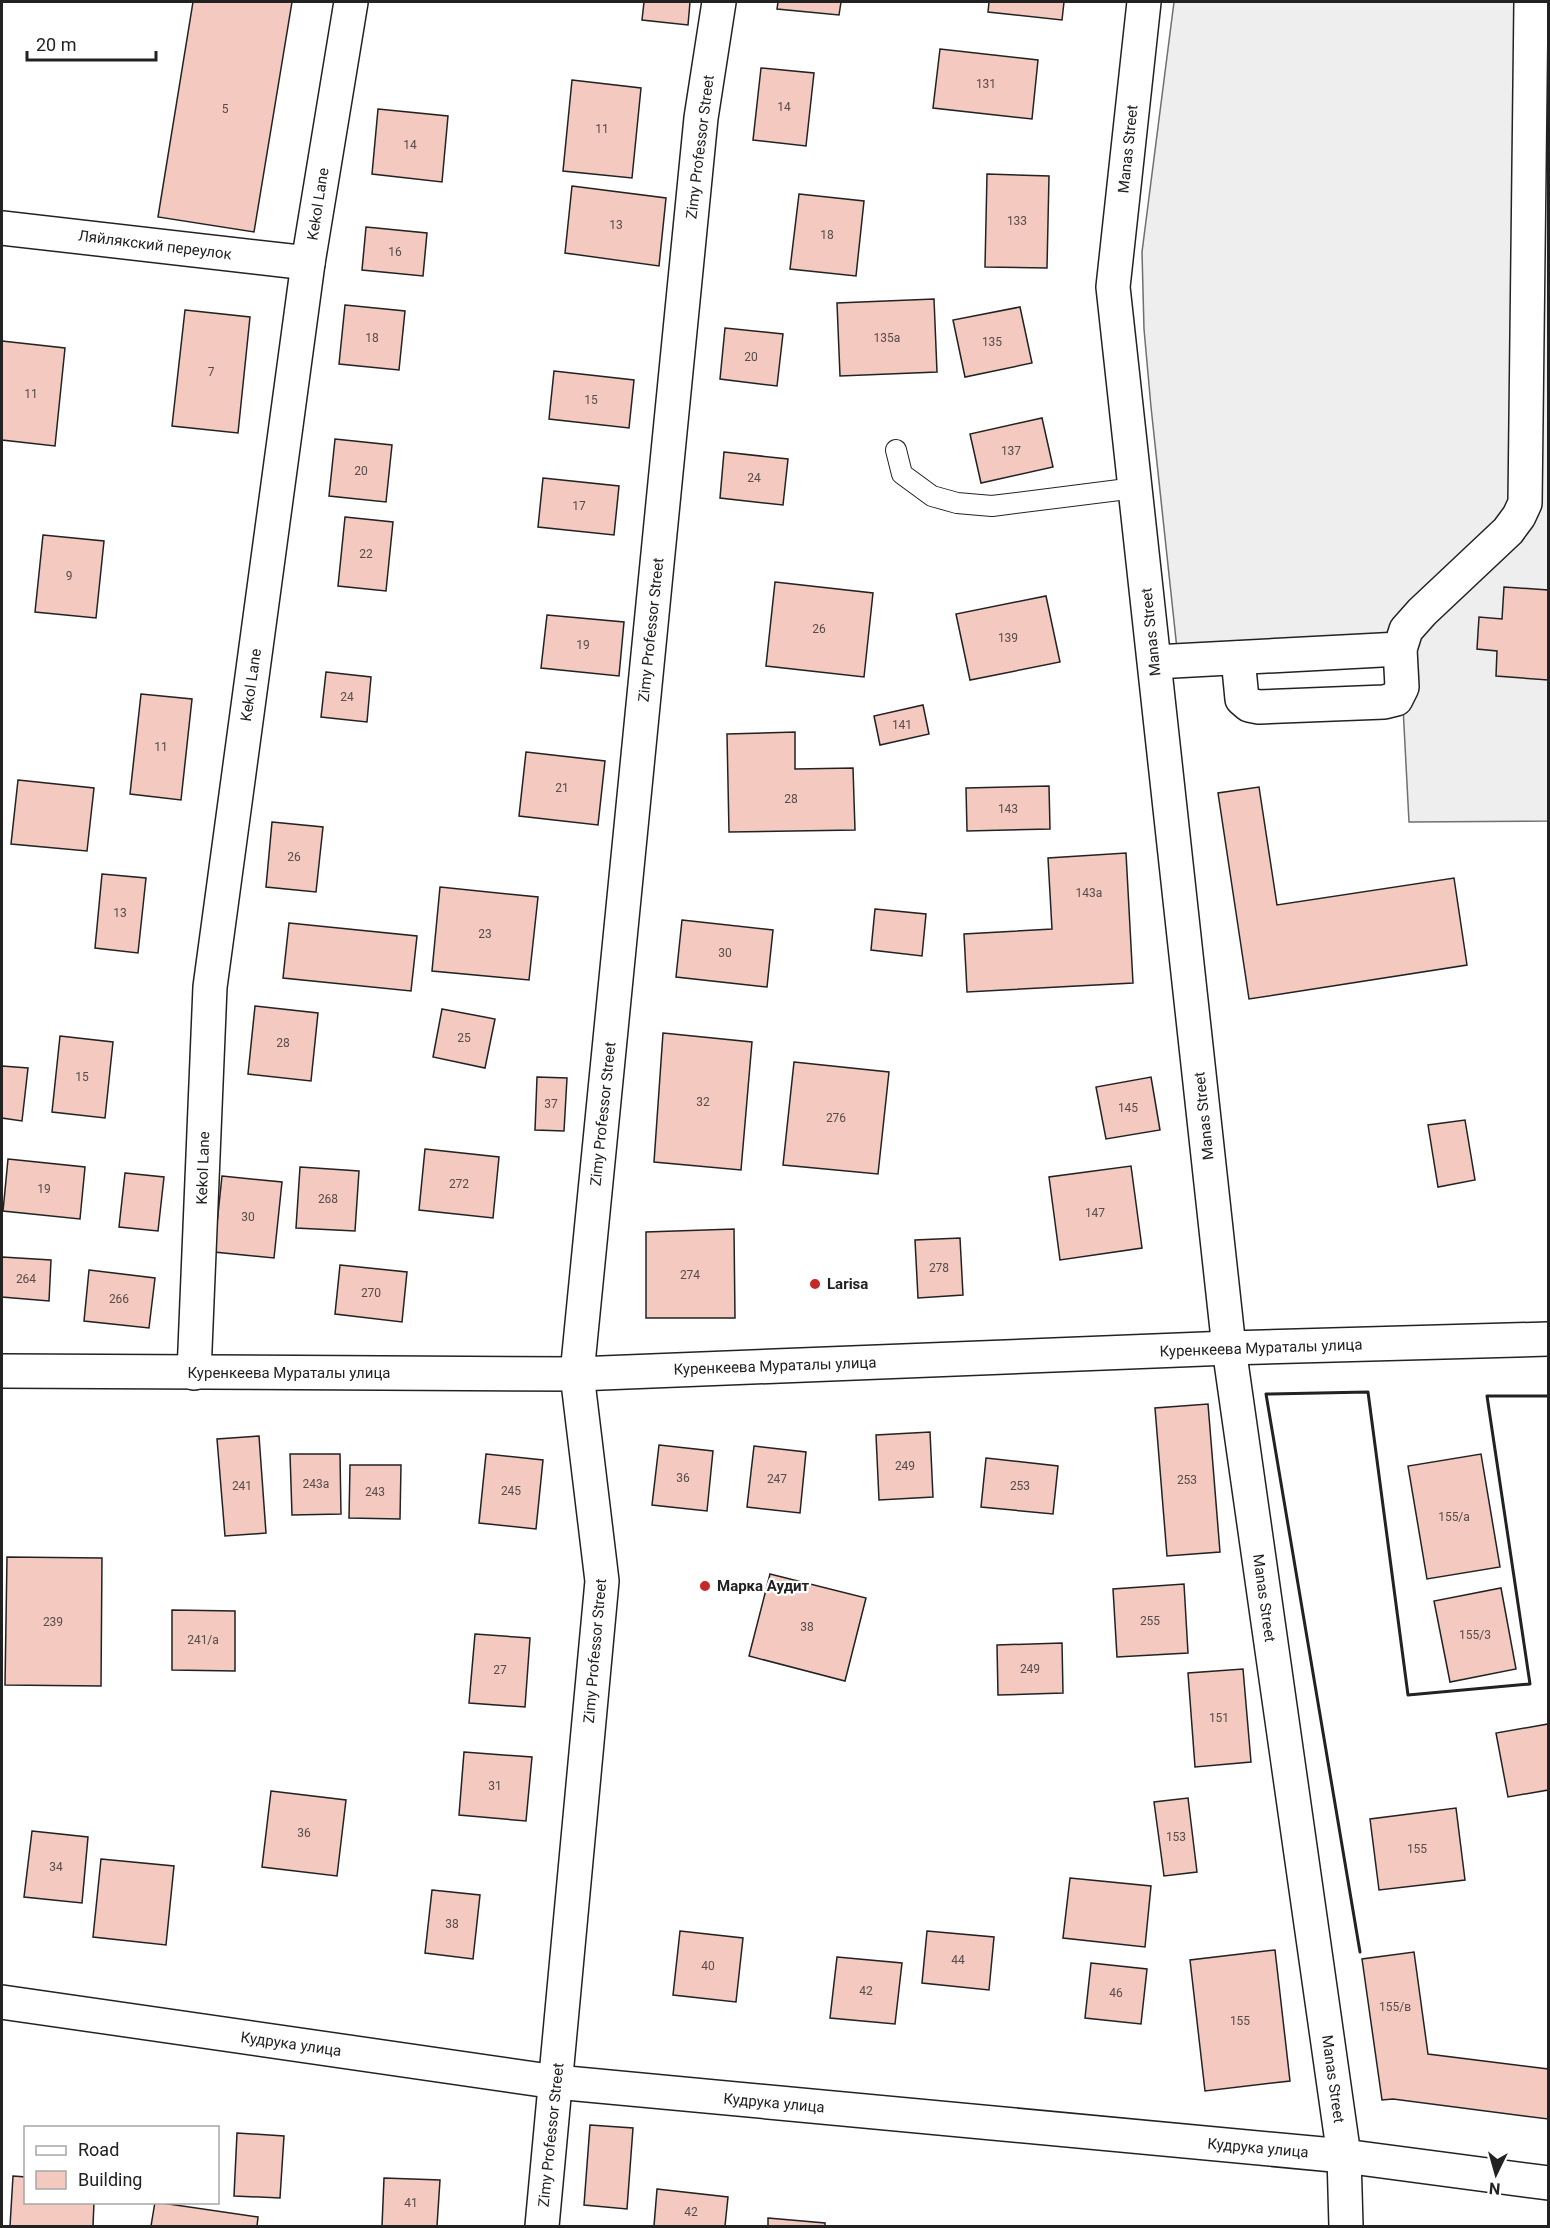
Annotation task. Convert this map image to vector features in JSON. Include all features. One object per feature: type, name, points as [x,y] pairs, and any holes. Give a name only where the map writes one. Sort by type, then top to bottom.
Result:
[{"type":"street","name":"Kekol Lane","points":[[194,1373],[210,987],[308,263],[351,2]]},
{"type":"street","name":"Zimy Professor Street","points":[[542,2226],[602,1581],[577,1374],[701,118],[719,2]]},
{"type":"street","name":"Manas Street","points":[[1144,2],[1113,287],[1229,1348],[1344,2156],[1346,2226]]},
{"type":"street","points":[[1238,658],[1242,699],[1249,705],[1384,702],[1396,699],[1402,687],[1400,649],[1406,630],[1508,531],[1525,503],[1531,2]]},
{"type":"street","name":"Ляйлякский переулок","points":[[2,228],[308,263]]},
{"type":"street","points":[[1155,662],[1400,649]]},
{"type":"street","name":"Куренкеева Мураталы улица","points":[[2,1371],[577,1374],[1229,1348],[1548,1339]]},
{"type":"street","name":"Кудрука улица","points":[[2,2002],[556,2082],[1344,2156],[1548,2183]]},
{"type":"lane","points":[[896,450],[902,474],[932,496],[957,503],[993,506],[1135,488]]},
{"type":"shaded area","points":[[1174,2],[1548,2],[1548,821],[1409,822],[1400,649],[1177,649],[1144,329],[1142,252]]},
{"type":"building","points":[[193,2],[292,2],[254,232],[158,217]]},
{"type":"building","points":[[644,2],[690,2],[688,25],[642,20]]},
{"type":"building","points":[[778,2],[841,2],[839,15],[777,9]]},
{"type":"building","points":[[989,2],[1064,2],[1062,20],[988,12]]},
{"type":"building","points":[[940,49],[1038,60],[1032,119],[933,108]]},
{"type":"building","points":[[761,68],[814,73],[806,146],[753,140]]},
{"type":"building","points":[[572,80],[641,88],[632,178],[563,171]]},
{"type":"building","points":[[378,109],[448,116],[442,182],[372,174]]},
{"type":"building","points":[[987,174],[1049,176],[1047,268],[985,267]]},
{"type":"building","points":[[572,186],[666,198],[659,266],[565,253]]},
{"type":"building","points":[[799,194],[864,201],[856,276],[790,269]]},
{"type":"building","points":[[366,227],[427,233],[423,276],[362,270]]},
{"type":"building","points":[[934,299],[937,372],[840,376],[837,303]]},
{"type":"building","points":[[345,305],[405,311],[399,370],[339,364]]},
{"type":"building","points":[[1020,307],[1032,363],[965,377],[953,320]]},
{"type":"building","points":[[185,310],[250,317],[238,433],[172,426]]},
{"type":"building","points":[[725,328],[783,334],[777,386],[720,379]]},
{"type":"building","points":[[2,341],[65,348],[55,446],[2,440]]},
{"type":"building","points":[[554,371],[634,380],[629,428],[549,419]]},
{"type":"building","points":[[1042,418],[1053,467],[981,483],[970,434]]},
{"type":"building","points":[[335,439],[392,445],[386,502],[329,496]]},
{"type":"building","points":[[724,452],[788,459],[783,505],[720,498]]},
{"type":"building","points":[[543,478],[619,486],[614,535],[538,527]]},
{"type":"building","points":[[345,517],[393,522],[386,591],[338,586]]},
{"type":"building","points":[[43,535],[104,541],[96,618],[35,612]]},
{"type":"building","points":[[775,582],[873,593],[864,677],[766,666]]},
{"type":"building","points":[[1504,587],[1548,590],[1548,680],[1496,676],[1497,651],[1477,649],[1479,617],[1502,619]]},
{"type":"building","points":[[1046,596],[1060,662],[970,680],[956,614]]},
{"type":"building","points":[[547,615],[624,622],[619,676],[541,668]]},
{"type":"building","points":[[326,672],[371,677],[367,722],[321,717]]},
{"type":"building","points":[[141,694],[192,699],[181,800],[130,794]]},
{"type":"building","points":[[923,705],[929,734],[880,745],[874,716]]},
{"type":"building","points":[[795,732],[795,769],[853,768],[855,830],[729,832],[727,734]]},
{"type":"building","points":[[526,752],[605,761],[598,825],[519,816]]},
{"type":"building","points":[[18,780],[94,788],[87,851],[11,844]]},
{"type":"building","points":[[1049,786],[1050,829],[967,831],[966,788]]},
{"type":"building","points":[[1259,787],[1277,905],[1454,878],[1467,965],[1249,999],[1218,793]]},
{"type":"building","points":[[272,822],[323,827],[316,892],[266,887]]},
{"type":"building","points":[[1126,853],[1133,983],[967,992],[964,934],[1052,929],[1048,858]]},
{"type":"building","points":[[102,874],[146,878],[138,953],[95,948]]},
{"type":"building","points":[[440,887],[538,897],[529,980],[432,971]]},
{"type":"building","points":[[875,909],[926,914],[922,956],[871,950]]},
{"type":"building","points":[[682,920],[773,930],[767,987],[676,977]]},
{"type":"building","points":[[289,923],[417,936],[411,991],[283,978]]},
{"type":"building","points":[[255,1006],[318,1013],[311,1081],[248,1074]]},
{"type":"building","points":[[442,1009],[495,1019],[485,1068],[433,1057]]},
{"type":"building","points":[[663,1033],[752,1042],[741,1170],[654,1162]]},
{"type":"building","points":[[60,1036],[113,1042],[105,1118],[52,1112]]},
{"type":"building","points":[[794,1062],[889,1072],[878,1174],[783,1165]]},
{"type":"building","points":[[2,1066],[28,1068],[22,1121],[2,1118]]},
{"type":"building","points":[[537,1077],[567,1078],[564,1131],[535,1130]]},
{"type":"building","points":[[1151,1077],[1160,1130],[1106,1139],[1096,1087]]},
{"type":"building","points":[[1465,1120],[1475,1180],[1438,1187],[1428,1125]]},
{"type":"building","points":[[425,1149],[499,1157],[493,1218],[419,1210]]},
{"type":"building","points":[[8,1159],[85,1167],[80,1219],[3,1211]]},
{"type":"building","points":[[1131,1166],[1142,1248],[1060,1260],[1049,1177]]},
{"type":"building","points":[[300,1167],[359,1171],[355,1231],[296,1228]]},
{"type":"building","points":[[125,1173],[164,1177],[158,1231],[119,1227]]},
{"type":"building","points":[[222,1176],[282,1182],[274,1258],[214,1252]]},
{"type":"building","points":[[734,1229],[735,1318],[646,1318],[646,1232]]},
{"type":"building","points":[[960,1238],[963,1295],[918,1298],[915,1240]]},
{"type":"building","points":[[2,1257],[51,1260],[49,1301],[2,1297]]},
{"type":"building","points":[[340,1265],[407,1272],[402,1322],[335,1314]]},
{"type":"building","points":[[89,1270],[155,1278],[149,1328],[84,1321]]},
{"type":"building","points":[[1208,1404],[1220,1552],[1167,1556],[1155,1408]]},
{"type":"building","points":[[930,1432],[933,1497],[879,1500],[876,1435]]},
{"type":"building","points":[[259,1436],[266,1533],[225,1536],[217,1439]]},
{"type":"building","points":[[659,1445],[713,1451],[707,1511],[652,1505]]},
{"type":"building","points":[[754,1446],[806,1452],[800,1513],[747,1507]]},
{"type":"building","points":[[290,1454],[340,1454],[341,1514],[292,1515]]},
{"type":"building","points":[[486,1454],[543,1460],[536,1529],[479,1523]]},
{"type":"building","points":[[1481,1454],[1500,1567],[1427,1579],[1408,1466]]},
{"type":"building","points":[[986,1458],[1058,1466],[1053,1514],[981,1507]]},
{"type":"building","points":[[350,1465],[401,1465],[400,1519],[349,1518]]},
{"type":"building","points":[[7,1557],[102,1558],[101,1686],[5,1685]]},
{"type":"building","points":[[770,1574],[866,1598],[845,1681],[749,1656]]},
{"type":"building","points":[[1184,1584],[1188,1653],[1117,1657],[1113,1589]]},
{"type":"building","points":[[1501,1588],[1516,1669],[1450,1682],[1434,1601]]},
{"type":"building","points":[[172,1610],[235,1611],[235,1671],[172,1670]]},
{"type":"building","points":[[475,1634],[530,1638],[525,1707],[469,1703]]},
{"type":"building","points":[[1062,1643],[1063,1693],[998,1695],[997,1645]]},
{"type":"building","points":[[1243,1669],[1251,1762],[1195,1767],[1188,1673]]},
{"type":"building","points":[[1548,1724],[1548,1790],[1508,1797],[1496,1733]]},
{"type":"building","points":[[464,1752],[532,1757],[526,1821],[459,1815]]},
{"type":"building","points":[[271,1791],[346,1800],[337,1876],[262,1867]]},
{"type":"building","points":[[1188,1798],[1197,1872],[1164,1876],[1154,1802]]},
{"type":"building","points":[[1456,1808],[1465,1880],[1379,1890],[1370,1819]]},
{"type":"building","points":[[32,1831],[88,1837],[82,1903],[24,1897]]},
{"type":"building","points":[[101,1859],[174,1866],[166,1945],[93,1937]]},
{"type":"building","points":[[1070,1878],[1151,1886],[1145,1947],[1063,1938]]},
{"type":"building","points":[[432,1890],[480,1895],[473,1959],[425,1953]]},
{"type":"building","points":[[680,1931],[743,1938],[736,2002],[673,1995]]},
{"type":"building","points":[[927,1931],[994,1937],[989,1990],[922,1983]]},
{"type":"building","points":[[1275,1950],[1290,2081],[1205,2091],[1190,1960]]},
{"type":"building","points":[[1414,1952],[1428,2054],[1548,2069],[1548,2119],[1393,2099],[1382,2100],[1362,1959]]},
{"type":"building","points":[[837,1957],[902,1963],[895,2024],[830,2018]]},
{"type":"building","points":[[1091,1963],[1147,1969],[1141,2024],[1085,2018]]},
{"type":"building","points":[[590,2125],[633,2128],[627,2209],[584,2205]]},
{"type":"building","points":[[237,2133],[284,2136],[280,2198],[234,2196]]},
{"type":"building","points":[[13,2176],[24,2177],[24,2204],[94,2204],[93,2226],[10,2226]]},
{"type":"building","points":[[384,2178],[440,2180],[437,2226],[382,2226]]},
{"type":"building","points":[[657,2189],[728,2197],[725,2226],[654,2226]]},
{"type":"building","points":[[155,2204],[258,2217],[257,2226],[151,2226]]},
{"type":"building","points":[[768,2218],[825,2223],[825,2226],[768,2226]]},
{"type":"wall","points":[[1360,1952],[1266,1394],[1368,1392],[1408,1695],[1530,1684],[1487,1396],[1548,1396]]},
{"type":"place","name":"Larisa","points":[[815,1284]]},
{"type":"place","name":"Марка Аудит","points":[[705,1586]]}]
